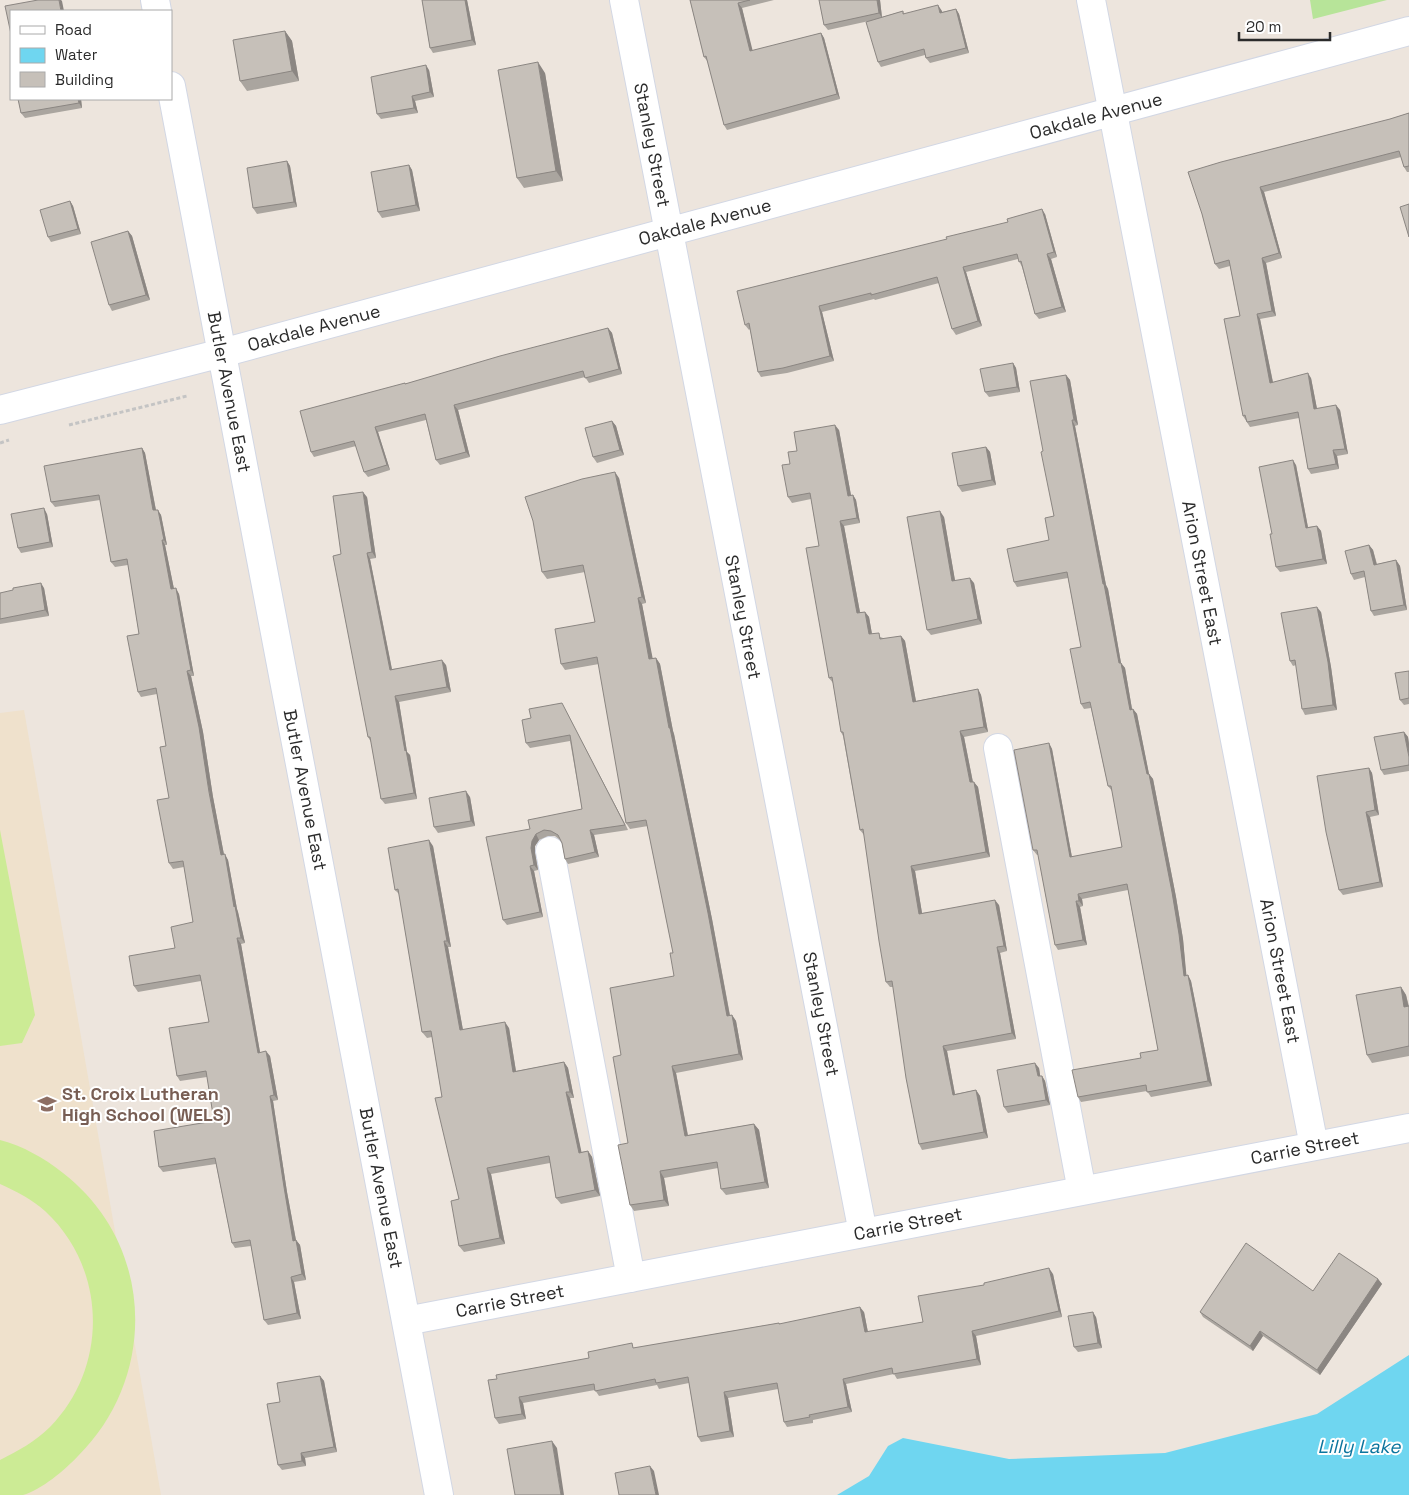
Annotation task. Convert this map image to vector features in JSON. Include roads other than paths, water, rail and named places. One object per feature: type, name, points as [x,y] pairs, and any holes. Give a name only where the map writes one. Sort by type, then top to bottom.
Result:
[{"type":"street","name":"Stanley Street","points":[[624,0],[863,1233]]},
{"type":"street","name":"Arion Street East","points":[[1091,0],[1314,1146]]},
{"type":"street","name":"Oakdale Avenue","points":[[0,410],[222,353],[1409,31]]},
{"type":"street","name":"Butler Avenue East","points":[[172,91],[439,1495]]},
{"type":"street","points":[[998,748],[1082,1191]]},
{"type":"street","points":[[550,851],[630,1278]]},
{"type":"street","name":"Carrie Street","points":[[406,1321],[1409,1128]]},
{"type":"water","name":"Lilly Lake","points":[[1409,1355],[1409,1495],[837,1495],[869,1476],[888,1446],[903,1438],[1009,1459],[1165,1453],[1317,1414]]},
{"type":"place","name":"St. Croix Lutheran High School (WELS)","points":[[47,1104]]}]
